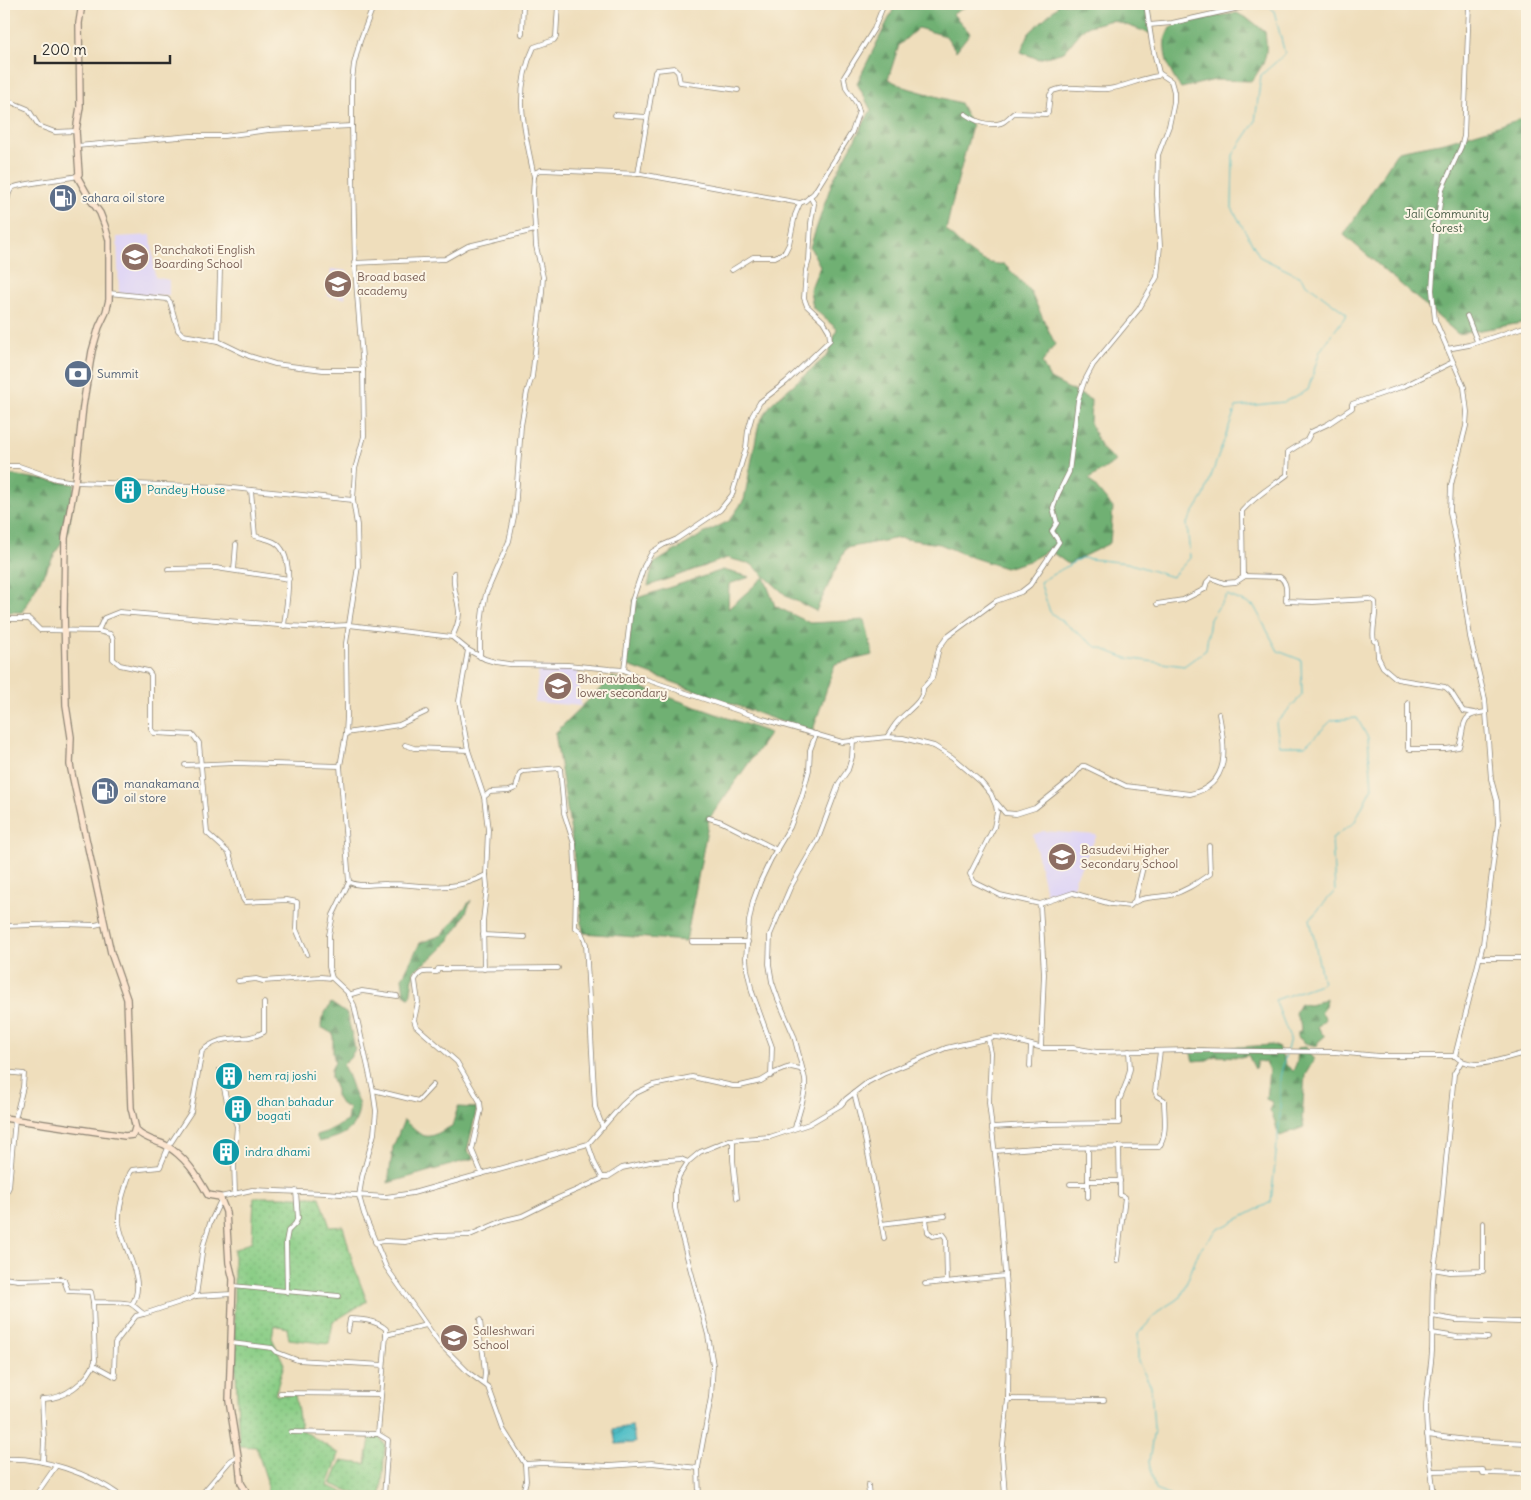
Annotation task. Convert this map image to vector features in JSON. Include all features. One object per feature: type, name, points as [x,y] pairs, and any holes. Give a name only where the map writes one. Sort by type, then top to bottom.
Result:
[{"type":"street","points":[[4,1118],[125,1136],[133,1135],[135,1128],[135,1120],[131,1108],[127,999],[104,924],[70,765],[71,737],[66,705],[64,561],[66,538],[92,351],[99,327],[106,312],[109,293],[109,240],[100,213],[77,176],[79,174],[76,131],[80,107],[80,23],[82,4]]},
{"type":"street","points":[[374,4],[360,41],[354,64],[352,126],[354,263],[363,370],[364,439],[356,469],[354,500],[358,566],[346,649],[346,733],[340,766],[349,882],[333,915],[330,928],[329,967],[332,978],[348,995],[354,1005],[373,1090],[376,1112],[374,1134],[362,1177],[359,1196],[364,1214],[386,1267],[426,1325],[451,1356],[477,1380],[484,1382],[488,1387],[503,1429],[525,1464],[526,1481],[522,1496]]},
{"type":"street","points":[[522,34],[523,4]]},
{"type":"street","points":[[480,657],[482,608],[486,594],[510,541],[515,512],[521,426],[527,392],[532,377],[542,292],[543,278],[535,230],[534,176],[523,123],[522,79],[526,63],[534,47],[554,40],[556,37],[558,4]]},
{"type":"street","points":[[732,270],[753,257],[774,257],[780,256],[785,252],[800,203],[810,196],[837,158],[857,120],[859,111],[857,104],[846,88],[844,78],[874,30],[884,4]]},
{"type":"street","points":[[888,737],[898,721],[915,704],[923,692],[923,688],[932,678],[939,648],[947,636],[996,601],[1021,592],[1030,585],[1059,542],[1052,531],[1057,523],[1054,508],[1058,494],[1069,472],[1078,400],[1084,382],[1093,365],[1139,309],[1157,277],[1160,246],[1157,194],[1158,155],[1169,126],[1174,92],[1171,82],[1160,72],[1152,44],[1146,4]]},
{"type":"street","points":[[1455,1056],[1486,927],[1498,823],[1497,801],[1491,779],[1486,712],[1470,637],[1459,557],[1450,512],[1451,485],[1466,426],[1467,412],[1464,387],[1435,320],[1432,290],[1436,232],[1442,189],[1464,136],[1469,4]]},
{"type":"street","points":[[1149,25],[1172,23],[1244,6]]},
{"type":"street","points":[[638,174],[656,72],[660,69],[674,68],[678,72],[680,82],[738,90]]},
{"type":"street","points":[[965,114],[976,121],[988,124],[1001,123],[1014,113],[1046,114],[1048,113],[1050,95],[1057,89],[1106,89],[1134,84],[1143,79],[1158,76],[1160,72]]},
{"type":"street","points":[[4,99],[28,109],[39,126],[55,132],[76,131]]},
{"type":"street","points":[[615,114],[647,117]]},
{"type":"street","points":[[77,146],[191,136],[224,136],[269,130],[352,126]]},
{"type":"street","points":[[534,176],[536,172],[541,170],[638,174],[670,178],[800,203]]},
{"type":"street","points":[[4,231],[4,216],[12,188],[20,184],[46,182],[77,176]]},
{"type":"street","points":[[4,191],[10,192]]},
{"type":"street","points":[[624,670],[632,601],[641,574],[652,552],[677,539],[720,510],[732,495],[746,448],[752,416],[760,402],[786,382],[830,340],[829,331],[807,306],[804,298],[814,204],[810,196]]},
{"type":"street","points":[[354,263],[445,259],[468,246],[535,230]]},
{"type":"street","points":[[218,340],[220,270]]},
{"type":"street","points":[[109,293],[167,299],[170,302],[178,330],[183,335],[218,340],[243,354],[275,364],[323,370],[363,370]]},
{"type":"street","points":[[1467,316],[1478,342]]},
{"type":"street","points":[[1447,349],[1458,348],[1527,326]]},
{"type":"street","points":[[1243,578],[1242,511],[1256,496],[1268,490],[1274,483],[1287,475],[1288,452],[1307,440],[1311,432],[1328,424],[1352,408],[1352,404],[1404,386],[1453,362]]},
{"type":"street","points":[[4,466],[19,466],[56,479],[75,482],[222,487],[354,500]]},
{"type":"street","points":[[251,490],[255,536],[275,542],[284,552],[288,579],[284,626]]},
{"type":"street","points":[[234,570],[236,544]]},
{"type":"street","points":[[168,569],[216,568],[288,579]]},
{"type":"street","points":[[452,637],[457,627],[459,611],[455,592],[454,572]]},
{"type":"street","points":[[1157,604],[1188,598],[1204,589],[1211,578],[1224,583],[1236,582],[1252,575],[1280,577],[1284,580],[1286,601],[1313,602],[1370,598],[1375,602],[1376,622],[1372,636],[1374,641],[1377,642],[1378,657],[1383,667],[1397,679],[1445,688],[1451,692],[1463,711],[1486,712]]},
{"type":"street","points":[[98,631],[104,618],[119,612],[284,626],[349,625],[452,637],[480,657],[495,662],[568,665],[624,670],[691,695],[842,742],[888,737],[903,738],[934,746],[952,757],[991,794],[997,812],[994,826],[970,874],[974,882],[1000,895],[1040,904],[1073,893],[1121,906],[1130,906],[1135,900],[1143,867]]},
{"type":"street","points":[[4,619],[29,619],[40,630],[98,631],[110,634],[113,639],[113,659],[120,665],[148,671],[151,676],[151,729],[154,733],[193,735],[199,743],[206,833],[229,853],[245,902],[287,900],[297,902],[296,929],[307,954]]},
{"type":"street","points":[[468,650],[460,700],[468,750],[484,797],[488,830],[487,886],[483,936],[484,969]]},
{"type":"street","points":[[1408,703],[1408,748],[1410,750],[1459,747],[1463,722],[1475,713]]},
{"type":"street","points":[[346,733],[399,725],[426,712]]},
{"type":"street","points":[[994,801],[1005,812],[1016,814],[1026,812],[1035,808],[1070,780],[1082,766],[1133,787],[1190,794],[1201,792],[1217,776],[1224,764],[1219,714]]},
{"type":"street","points":[[771,1076],[772,1047],[752,992],[747,964],[753,901],[776,850],[790,827],[802,796],[809,770],[810,750],[816,734]]},
{"type":"street","points":[[795,1128],[804,1094],[805,1076],[794,1036],[772,982],[769,964],[770,935],[790,888],[818,839],[840,783],[848,770],[852,758],[853,740]]},
{"type":"street","points":[[406,745],[414,748],[468,750]]},
{"type":"street","points":[[185,765],[340,766]]},
{"type":"street","points":[[484,797],[490,792],[509,791],[516,788],[520,774],[524,771],[560,768],[564,813],[574,844],[575,927],[581,932],[586,944],[595,1106],[603,1128]]},
{"type":"street","points":[[709,818],[722,822],[776,850]]},
{"type":"street","points":[[1135,900],[1172,895],[1194,885],[1210,874],[1210,846]]},
{"type":"street","points":[[349,882],[361,886],[392,884],[439,887],[465,884],[486,875]]},
{"type":"street","points":[[1040,904],[1044,974],[1041,1047]]},
{"type":"street","points":[[4,926],[104,924]]},
{"type":"street","points":[[483,936],[525,937]]},
{"type":"street","points":[[692,942],[748,942]]},
{"type":"street","points":[[1480,958],[1527,958]]},
{"type":"street","points":[[482,1174],[472,1150],[480,1110],[478,1096],[457,1062],[416,1026],[414,1020],[418,1002],[415,980],[420,972],[424,970],[437,972],[438,969],[558,968]]},
{"type":"street","points":[[238,981],[332,978]]},
{"type":"street","points":[[348,995],[362,991],[397,996]]},
{"type":"street","points":[[132,1304],[137,1297],[136,1278],[120,1226],[121,1203],[130,1173],[132,1170],[160,1167],[168,1147],[192,1112],[202,1051],[210,1044],[223,1039],[255,1036],[264,1032],[264,1003]]},
{"type":"street","points":[[699,1496],[698,1468],[711,1397],[713,1365],[708,1335],[675,1208],[675,1190],[679,1176],[688,1162],[700,1152],[728,1140],[770,1137],[809,1124],[841,1105],[846,1098],[868,1082],[928,1054],[965,1042],[994,1037],[1041,1047],[1097,1052],[1334,1052],[1379,1056],[1455,1056],[1461,1062],[1470,1064],[1484,1063],[1527,1053]]},
{"type":"street","points":[[988,1039],[991,1053],[989,1103],[993,1127],[1009,1327],[1008,1399],[1002,1454],[1005,1496]]},
{"type":"street","points":[[1030,1066],[1031,1045]]},
{"type":"street","points":[[993,1127],[1120,1123],[1119,1101],[1130,1069],[1129,1051]]},
{"type":"street","points":[[995,1151],[1035,1148],[1159,1147],[1163,1139],[1164,1100],[1157,1096],[1155,1091],[1160,1051]]},
{"type":"street","points":[[1434,1496],[1427,1434],[1426,1388],[1432,1354],[1433,1269],[1438,1245],[1454,1074],[1461,1062]]},
{"type":"street","points":[[196,1296],[203,1246],[210,1223],[220,1200],[235,1194],[252,1190],[386,1197],[412,1193],[588,1144],[634,1094],[653,1085],[692,1077],[740,1086],[761,1081],[778,1071],[790,1067],[803,1071]]},
{"type":"street","points":[[220,1070],[227,1102],[237,1126],[234,1162],[235,1194]]},
{"type":"street","points":[[4,1072],[24,1074],[23,1087],[15,1119],[9,1187],[7,1191]]},
{"type":"street","points":[[373,1090],[418,1101],[433,1085]]},
{"type":"street","points":[[854,1093],[873,1173],[876,1201],[884,1238]]},
{"type":"street","points":[[135,1128],[168,1147],[189,1164],[208,1195],[220,1200],[226,1212],[232,1286],[229,1401],[241,1483],[247,1496]]},
{"type":"street","points":[[728,1140],[733,1142],[737,1198]]},
{"type":"street","points":[[588,1144],[602,1177]]},
{"type":"street","points":[[1088,1147],[1088,1197]]},
{"type":"street","points":[[1117,1261],[1125,1196],[1120,1195],[1119,1147]]},
{"type":"street","points":[[375,1242],[386,1240],[404,1242],[436,1236],[470,1235],[505,1220],[522,1216],[602,1177],[608,1177],[622,1168],[669,1159],[681,1158],[688,1162]]},
{"type":"street","points":[[1070,1184],[1120,1181]]},
{"type":"street","points":[[287,1292],[286,1242],[288,1231],[298,1218],[296,1191]]},
{"type":"street","points":[[881,1224],[945,1216]]},
{"type":"street","points":[[926,1219],[928,1232],[933,1236],[943,1234],[946,1238],[947,1282]]},
{"type":"street","points":[[1433,1269],[1450,1272],[1483,1271],[1483,1223]]},
{"type":"street","points":[[925,1284],[1005,1276]]},
{"type":"street","points":[[4,1278],[18,1280],[60,1278],[64,1280],[68,1291],[91,1292],[93,1302],[94,1366],[90,1374],[69,1390],[48,1399],[42,1399],[44,1440],[42,1462]]},
{"type":"street","points":[[232,1286],[338,1296]]},
{"type":"street","points":[[94,1366],[116,1377],[114,1372],[115,1343],[136,1316],[196,1296],[232,1294]]},
{"type":"street","points":[[93,1302],[118,1304],[125,1302],[132,1304],[137,1311],[144,1314]]},
{"type":"street","points":[[1432,1316],[1456,1320],[1519,1322]]},
{"type":"street","points":[[348,1331],[350,1319],[379,1323],[386,1329],[378,1434]]},
{"type":"street","points":[[480,1320],[479,1335],[484,1361],[484,1382]]},
{"type":"street","points":[[386,1335],[426,1325]]},
{"type":"street","points":[[1432,1333],[1457,1337],[1488,1338]]},
{"type":"street","points":[[231,1343],[272,1348],[276,1352],[297,1360],[383,1365]]},
{"type":"street","points":[[280,1393],[381,1394]]},
{"type":"street","points":[[1008,1399],[1104,1400]]},
{"type":"street","points":[[291,1432],[378,1434],[388,1440],[384,1496]]},
{"type":"street","points":[[1427,1434],[1467,1440],[1527,1443]]},
{"type":"street","points":[[200,1496],[230,1461],[238,1456]]},
{"type":"street","points":[[4,1459],[14,1458],[56,1466],[97,1481],[121,1496]]},
{"type":"street","points":[[525,1464],[608,1466],[652,1463],[698,1468]]},
{"type":"street","points":[[20,1496],[21,1493],[34,1496],[56,1466]]},
{"type":"street","points":[[1431,1471],[1483,1470],[1483,1473],[1527,1474]]},
{"type":"street","points":[[868,1485],[868,1496]]},
{"type":"street","points":[[238,1496],[244,1487]]},
{"type":"shaded area","name":"Panchakoti English Boarding School","points":[[151,235],[155,277],[169,280],[169,295],[135,296],[119,293],[117,237]]},
{"type":"shaded area","name":"Broad based academy","points":[[331,269],[348,271],[345,298],[328,296]]},
{"type":"shaded area","name":"Bhairavbaba lower secondary","points":[[539,667],[578,670],[581,706],[535,702]]},
{"type":"shaded area","name":"Basudevi Higher Secondary School","points":[[1043,831],[1097,835],[1075,879],[1073,890],[1046,893],[1033,835]]},
{"type":"green space","points":[[896,4],[970,4],[953,14],[970,33],[956,51],[946,36],[918,28],[899,45],[888,79],[904,87],[960,103],[972,126],[946,230],[972,254],[987,262],[1004,264],[1030,291],[1055,344],[1042,363],[1050,379],[1091,400],[1090,423],[1101,448],[1116,461],[1089,479],[1113,508],[1110,543],[1068,564],[1049,550],[1029,561],[1005,568],[968,556],[940,544],[899,538],[846,548],[816,611],[788,597],[751,564],[727,558],[648,586],[653,564],[729,521],[744,500],[759,423],[772,403],[828,355],[837,329],[813,308],[810,290],[820,266],[810,247],[832,182],[871,110],[857,83]]},
{"type":"green space","points":[[1058,4],[1145,4],[1152,34],[1112,20],[1085,27],[1064,52],[1038,59],[1021,52],[1029,33]]},
{"type":"green space","points":[[1237,13],[1253,22],[1265,32],[1265,58],[1252,81],[1215,80],[1181,88],[1171,72],[1165,53],[1165,40],[1170,28],[1182,22]]},
{"type":"green space","name":"Jali Community forest","points":[[1521,119],[1527,125],[1527,322],[1458,334],[1344,235],[1398,151],[1445,142]]},
{"type":"green space","points":[[4,474],[75,484],[68,531],[22,612],[4,612]]},
{"type":"green space","points":[[723,570],[750,577],[729,584],[728,609],[764,577],[775,606],[810,623],[865,620],[873,655],[835,664],[812,733],[626,665],[634,599]]},
{"type":"green space","points":[[612,677],[770,733],[709,819],[686,941],[583,933],[571,833],[555,733]]},
{"type":"green space","points":[[471,900],[465,915],[452,936],[434,956],[414,971],[410,998],[404,994],[402,978],[420,943],[442,935]]},
{"type":"green space","points":[[1326,998],[1325,1008],[1321,1013],[1325,1019],[1317,1028],[1325,1036],[1318,1042],[1317,1047],[1305,1043],[1298,1037],[1298,1032],[1301,1030],[1295,1013],[1300,1003],[1310,1005]]},
{"type":"green space","points":[[331,1003],[347,1014],[355,1049],[343,1065],[358,1101],[359,1108],[354,1123],[347,1132],[319,1142],[316,1135],[347,1121],[349,1108],[341,1104],[336,1096],[336,1090],[331,1078],[331,1070],[335,1062],[333,1034],[321,1027],[322,1018]]},
{"type":"green space","points":[[1272,1045],[1278,1047],[1286,1065],[1293,1071],[1297,1062],[1298,1048],[1306,1047],[1314,1060],[1305,1075],[1302,1118],[1304,1127],[1280,1136],[1270,1111],[1272,1102],[1266,1099],[1269,1070],[1265,1062],[1257,1061],[1255,1069],[1248,1055],[1241,1057],[1215,1056],[1207,1060],[1193,1061],[1190,1050]]},
{"type":"green space","points":[[458,1107],[477,1108],[467,1151],[475,1158],[388,1183],[393,1147],[404,1120],[422,1135],[431,1136],[452,1126]]},
{"type":"green space","points":[[254,1197],[320,1197],[330,1227],[343,1226],[354,1267],[367,1301],[333,1322],[329,1344],[289,1339],[287,1328],[274,1325],[272,1338],[284,1364],[275,1395],[295,1395],[301,1429],[339,1454],[328,1486],[354,1496],[267,1496],[267,1481],[256,1447],[239,1446],[234,1320],[234,1250],[252,1241]]},
{"type":"green space","points":[[380,1437],[385,1445],[381,1496],[362,1496],[331,1484],[341,1461],[366,1464],[370,1438]]},
{"type":"water","points":[[632,1426],[635,1443],[616,1444],[613,1429]]},
{"type":"waterway","points":[[1267,4],[1274,11],[1285,54],[1261,75],[1255,122],[1233,155],[1232,208],[1260,257],[1301,277],[1304,282],[1347,314],[1320,351],[1308,390],[1284,402],[1236,407],[1204,496],[1187,523],[1190,558],[1172,577],[1128,563],[1081,558],[1040,582],[1050,612],[1095,646],[1126,658],[1184,666],[1206,650],[1210,619],[1227,595],[1254,606],[1278,651],[1301,660],[1302,695],[1276,723],[1280,746],[1305,746],[1332,720],[1357,718],[1368,738],[1372,787],[1354,823],[1332,838],[1335,891],[1310,919],[1323,983],[1275,1000],[1290,1038],[1287,1050]]},
{"type":"waterway","points":[[1171,1496],[1155,1490],[1149,1462],[1154,1429],[1151,1386],[1138,1362],[1138,1334],[1160,1310],[1181,1297],[1199,1251],[1217,1230],[1271,1202],[1280,1115],[1280,1077],[1286,1054]]},
{"type":"place","name":"sahara oil store","points":[[63,198]]},
{"type":"place","name":"Panchakoti English Boarding School","points":[[135,257]]},
{"type":"place","name":"Broad based academy","points":[[338,284]]},
{"type":"place","name":"Summit","points":[[78,374]]},
{"type":"place","name":"Pandey House","points":[[128,490]]},
{"type":"place","name":"Bhairavbaba lower secondary","points":[[558,686]]},
{"type":"place","name":"manakamana oil store","points":[[105,791]]},
{"type":"place","name":"Basudevi Higher Secondary School","points":[[1062,857]]},
{"type":"place","name":"hem raj joshi","points":[[229,1076]]},
{"type":"place","name":"dhan bahadur bogati","points":[[238,1109]]},
{"type":"place","name":"indra dhami","points":[[226,1152]]},
{"type":"place","name":"Salleshwari School","points":[[454,1338]]}]
